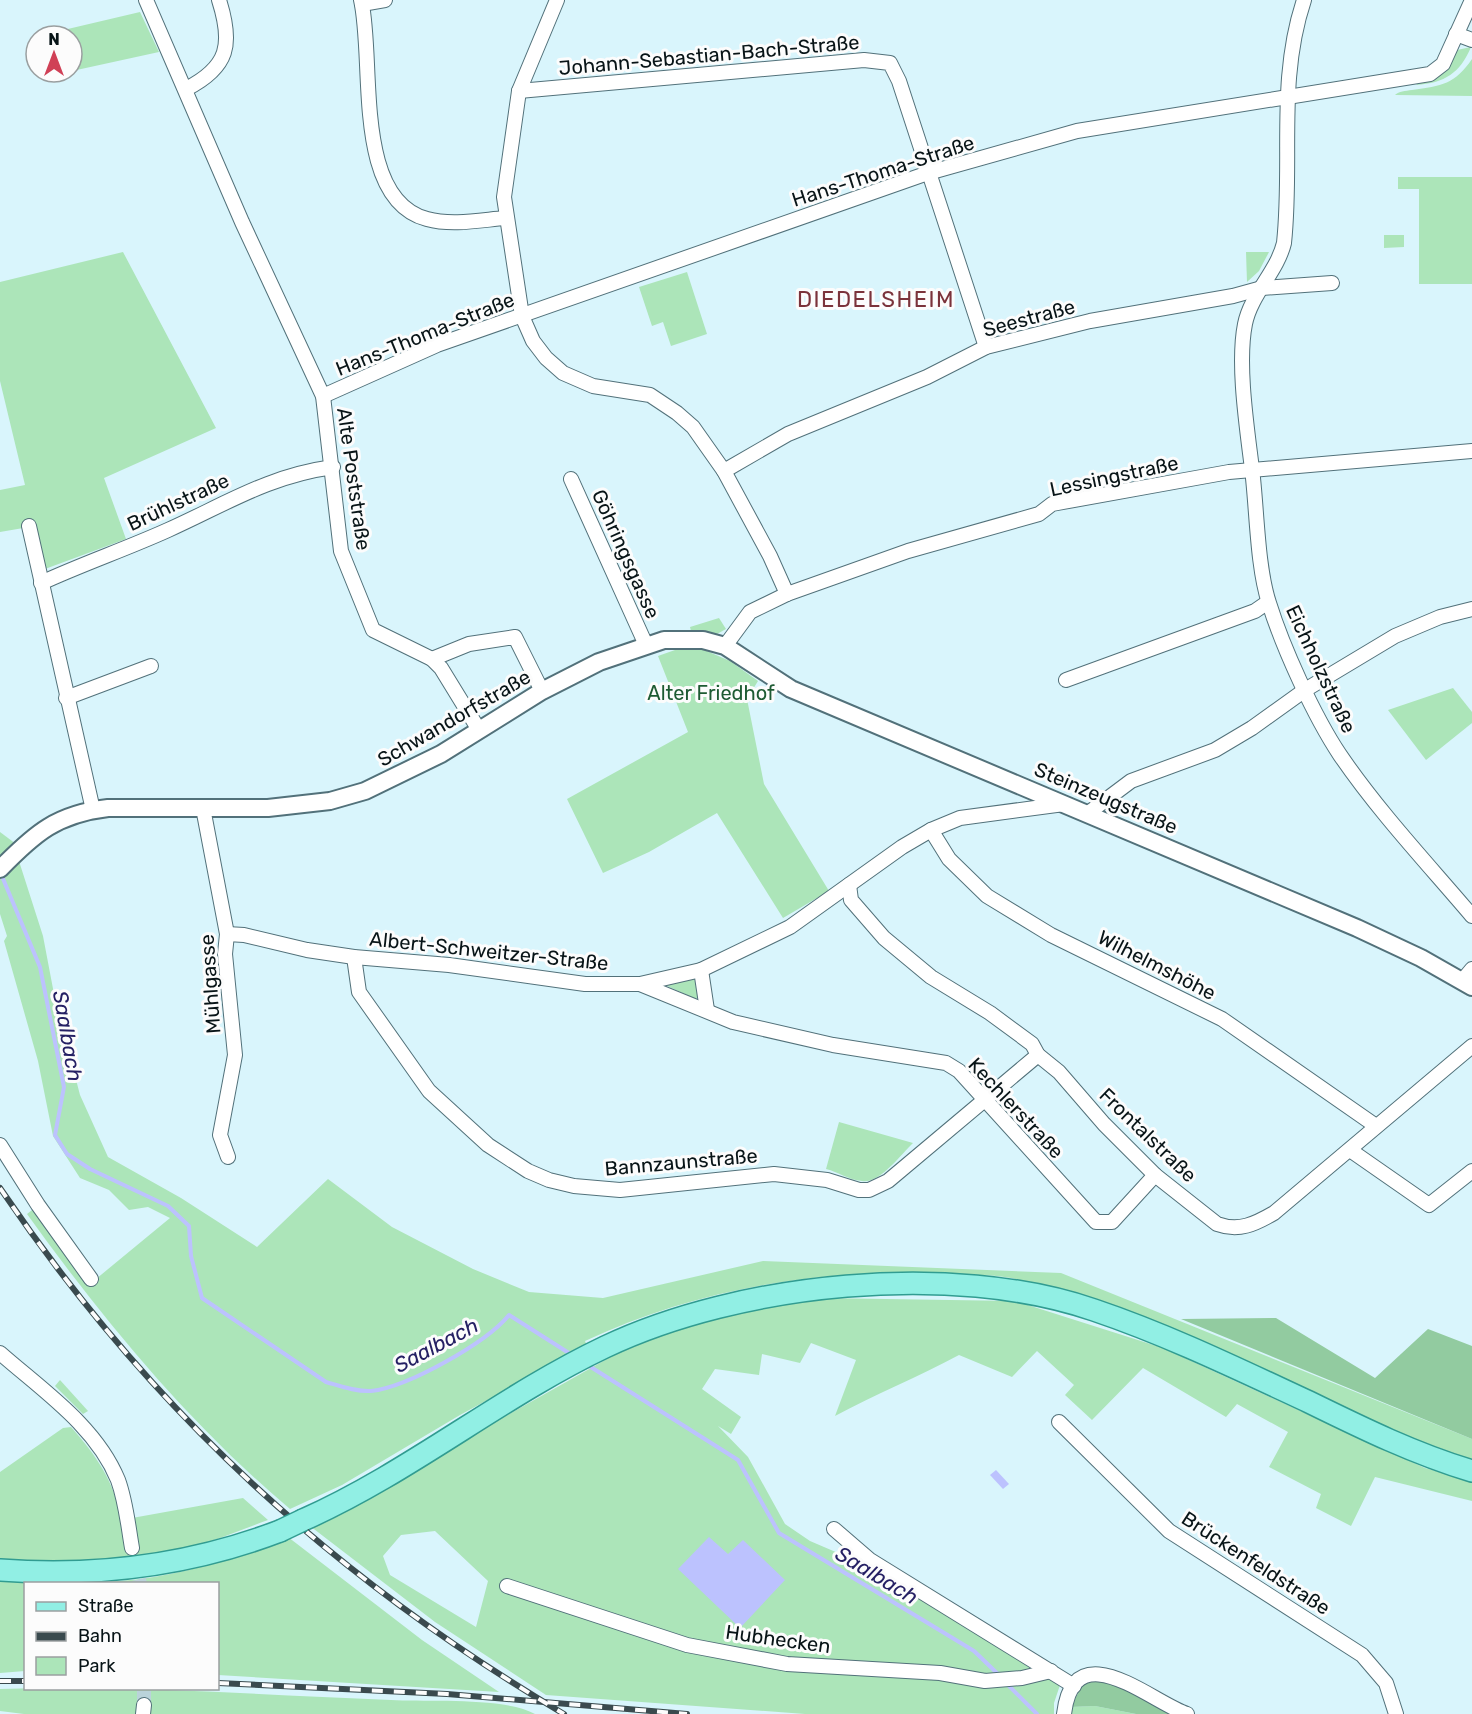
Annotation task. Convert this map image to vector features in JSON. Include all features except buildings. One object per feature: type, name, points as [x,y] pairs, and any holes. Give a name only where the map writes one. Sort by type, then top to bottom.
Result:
[{"type":"main road","points":[[0,1570],[116,1570],[213,1553],[280,1531],[374,1485],[555,1374],[606,1347],[702,1311],[800,1291],[852,1285],[909,1284],[994,1289],[1090,1308],[1156,1333],[1408,1449],[1472,1471]]},
{"type":"street","name":"Alte Poststraße","points":[[146,0],[242,222],[323,396],[341,550],[374,630],[432,659],[441,668],[479,730]]},
{"type":"street","points":[[186,89],[206,78],[224,56],[227,40],[226,22],[219,0]]},
{"type":"street","points":[[385,0],[362,2],[374,143],[380,174],[386,188],[399,203],[427,219],[446,222],[505,218]]},
{"type":"street","points":[[557,0],[519,91],[504,197],[505,218],[522,316],[533,341],[554,367],[575,380],[593,386],[650,395],[693,427],[724,471],[770,556],[787,594]]},
{"type":"street","name":"Eichholzstraße","points":[[1304,0],[1290,59],[1284,243],[1281,254],[1245,323],[1242,355],[1252,470],[1268,602],[1305,690],[1339,753],[1374,801],[1472,916]]},
{"type":"street","name":"Hans-Thoma-Straße","points":[[323,396],[437,345],[928,173],[1077,131],[1430,74],[1443,64],[1472,0]]},
{"type":"street","points":[[1456,34],[1472,40]]},
{"type":"street","name":"Johann-Sebastian-Bach-Straße","points":[[519,91],[864,60],[890,63],[899,81],[986,347]]},
{"type":"street","name":"Seestraße","points":[[724,471],[788,434],[927,377],[986,347],[1090,321],[1233,296],[1262,288],[1332,283]]},
{"type":"street","name":"Lessingstraße","points":[[725,646],[750,612],[787,594],[908,551],[1040,513],[1052,504],[1252,470],[1472,451]]},
{"type":"street","name":"Brühlstraße","points":[[41,584],[168,530],[266,483],[302,471],[333,467]]},
{"type":"street","name":"Göhringsgasse","points":[[571,478],[646,645]]},
{"type":"street","points":[[29,526],[93,810]]},
{"type":"street","points":[[1066,680],[1255,611],[1268,602]]},
{"type":"street","points":[[1087,814],[1131,781],[1215,750],[1252,728],[1305,690],[1395,636],[1440,618],[1472,609]]},
{"type":"street","points":[[432,659],[469,644],[515,637],[542,691]]},
{"type":"street","name":"Schwandorfstraße","points":[[0,869],[33,836],[57,821],[93,810],[299,806],[348,796],[391,780],[441,754],[542,691],[599,662],[664,639],[703,639],[725,646]]},
{"type":"street","name":"Steinzeugstraße","points":[[725,646],[790,689],[1357,928],[1469,979]]},
{"type":"street","points":[[66,698],[151,666]]},
{"type":"street","name":"Albert-Schweitzer-Straße","points":[[227,934],[244,935],[308,950],[354,957],[449,964],[585,984],[640,984],[701,970],[790,927],[902,847],[931,830],[960,818],[1064,804]]},
{"type":"street","name":"Mühlgasse","points":[[204,808],[227,934],[225,954],[235,1055],[220,1135],[228,1157]]},
{"type":"street","name":"Wilhelmshöhe","points":[[931,830],[949,859],[987,896],[1051,935],[1222,1019],[1376,1126]]},
{"type":"street","name":"Frontalstraße","points":[[849,885],[851,900],[860,913],[907,959],[1032,1044],[1038,1055],[1059,1072],[1104,1124],[1155,1175],[1217,1224],[1244,1228],[1274,1213],[1472,1046]]},
{"type":"street","name":"Bannzaunstraße","points":[[354,957],[359,992],[429,1090],[464,1125],[507,1158],[549,1180],[574,1186],[620,1190],[774,1174],[827,1180],[859,1190],[869,1190],[888,1181],[1038,1055]]},
{"type":"street","points":[[701,970],[707,1010]]},
{"type":"street","name":"Kechlerstraße","points":[[640,984],[733,1022],[833,1045],[946,1063],[959,1071],[1096,1222],[1104,1224],[1112,1222],[1155,1175]]},
{"type":"street","points":[[0,1145],[38,1205],[91,1279]]},
{"type":"street","points":[[1350,1150],[1429,1205],[1472,1171]]},
{"type":"street","points":[[0,1353],[77,1421],[96,1442],[111,1467],[122,1493],[132,1548]]},
{"type":"street","name":"Brückenfeldstraße","points":[[1059,1422],[1169,1531],[1362,1655],[1386,1683],[1396,1714]]},
{"type":"street","points":[[834,1529],[870,1560],[1074,1686]]},
{"type":"street","name":"Hubhecken","points":[[507,1586],[687,1645],[788,1664],[940,1673],[985,1682],[1023,1678],[1051,1671]]},
{"type":"street","points":[[1064,1714],[1074,1686],[1092,1675],[1116,1676],[1187,1714]]},
{"type":"green space","points":[[140,12],[159,52],[84,68],[84,25]]},
{"type":"green space","points":[[1471,47],[1462,64],[1450,75],[1435,82],[1416,85],[1452,57],[1457,50]]},
{"type":"green space","points":[[1472,59],[1472,96],[1395,95],[1402,91],[1432,87],[1447,82],[1460,74]]},
{"type":"green space","points":[[1398,177],[1472,177],[1472,284],[1419,284],[1419,189],[1398,189]]},
{"type":"green space","points":[[1384,235],[1404,235],[1404,247],[1384,248]]},
{"type":"green space","points":[[123,252],[216,428],[104,478],[126,539],[45,569],[35,526],[0,532],[0,490],[25,485],[0,381],[0,282]]},
{"type":"green space","points":[[1246,252],[1269,252],[1259,271],[1247,282]]},
{"type":"green space","points":[[687,272],[707,334],[671,346],[663,322],[652,326],[639,287]]},
{"type":"green space","points":[[719,618],[726,629],[717,634],[691,631],[690,627]]},
{"type":"green space","name":"Alter Friedhof","points":[[702,649],[730,661],[758,681],[747,699],[764,784],[829,891],[783,918],[717,813],[649,852],[603,873],[567,799],[688,732],[658,656],[675,650]]},
{"type":"green space","points":[[1453,688],[1472,712],[1472,723],[1426,760],[1388,710]]},
{"type":"green space","points":[[0,832],[16,844],[0,861]]},
{"type":"green space","points":[[18,858],[43,936],[54,994],[80,1095],[108,1157],[181,1198],[257,1247],[328,1179],[392,1227],[473,1269],[529,1292],[603,1298],[763,1261],[1061,1273],[1472,1439],[1472,1462],[1443,1455],[1028,1282],[986,1275],[897,1273],[805,1279],[760,1286],[715,1295],[627,1323],[585,1341],[587,1346],[460,1415],[342,1485],[290,1509],[217,1442],[150,1370],[86,1293],[27,1214],[41,1203],[96,1279],[170,1218],[148,1207],[129,1210],[109,1190],[80,1178],[53,1136],[38,1061],[4,941],[7,936],[0,914],[0,878]]},
{"type":"green space","points":[[694,977],[698,997],[696,999],[665,985]]},
{"type":"green space","points":[[839,1122],[913,1143],[876,1178],[869,1181],[853,1179],[826,1169]]},
{"type":"green space","points":[[821,1298],[1015,1301],[1163,1348],[1425,1468],[1472,1481],[1472,1501],[1375,1477],[1351,1526],[1316,1508],[1321,1494],[1269,1467],[1288,1432],[1237,1404],[1226,1417],[1143,1368],[1092,1420],[1065,1395],[1074,1385],[1037,1351],[1012,1377],[959,1355],[835,1416],[856,1360],[811,1343],[800,1363],[762,1354],[759,1375],[715,1369],[702,1389],[741,1417],[731,1434],[718,1426],[748,1457],[785,1524],[810,1541],[866,1565],[1060,1685],[1054,1703],[1054,1714],[805,1714],[546,1695],[435,1622],[310,1526],[614,1355],[693,1322]],"holes":[[[435,1531],[488,1581],[476,1627],[390,1575],[383,1556],[401,1535]]]},
{"type":"green space","points":[[1276,1318],[1375,1378],[1428,1329],[1472,1346],[1472,1439],[1181,1319]]},
{"type":"green space","points":[[60,1380],[88,1411],[83,1414],[55,1386]]},
{"type":"green space","points":[[71,1427],[89,1448],[109,1481],[121,1520],[243,1498],[268,1520],[211,1541],[135,1557],[78,1561],[0,1559],[0,1472],[63,1428]]},
{"type":"green space","points":[[288,1537],[422,1640],[499,1692],[219,1675],[219,1582],[89,1582],[141,1579],[184,1571]]},
{"type":"green space","points":[[0,1579],[60,1582],[24,1582],[24,1671],[0,1673]]},
{"type":"green space","points":[[1111,1679],[1185,1714],[1136,1714],[1095,1706],[1070,1707],[1084,1683]]},
{"type":"green space","points":[[0,1689],[24,1689],[169,1690],[466,1701],[505,1705],[535,1714],[24,1714],[0,1711]]},
{"type":"green space","points":[[1095,1706],[1136,1714],[1071,1714],[1069,1707]]},
{"type":"water","points":[[996,1470],[1009,1484],[1003,1489],[990,1475]]},
{"type":"water","points":[[709,1537],[728,1554],[743,1540],[785,1580],[740,1628],[678,1569]]},
{"type":"waterway","name":"Saalbach","points":[[1,874],[40,967],[64,1087],[55,1135],[67,1154],[90,1169],[168,1206],[189,1226],[191,1256],[202,1298],[326,1382],[360,1391],[387,1388],[425,1373],[483,1338],[509,1315],[572,1355]]},
{"type":"waterway","name":"Saalbach","points":[[586,1364],[738,1460],[779,1533],[974,1651],[999,1675]]},
{"type":"waterway","name":"Saalbach","points":[[1006,1683],[1037,1714]]},
{"type":"tunnel","points":[[134,1559],[140,1582]]},
{"type":"tunnel","points":[[144,1690],[144,1705]]},
{"type":"railway","points":[[0,1188],[58,1269],[119,1345],[184,1416],[252,1483],[324,1546],[400,1606],[480,1661],[564,1714]]},
{"type":"railway","points":[[0,1681],[24,1681]]},
{"type":"railway","points":[[219,1683],[447,1694],[687,1714]]},
{"type":"district","name":"DIEDELSHEIM","points":[[876,299]]}]
